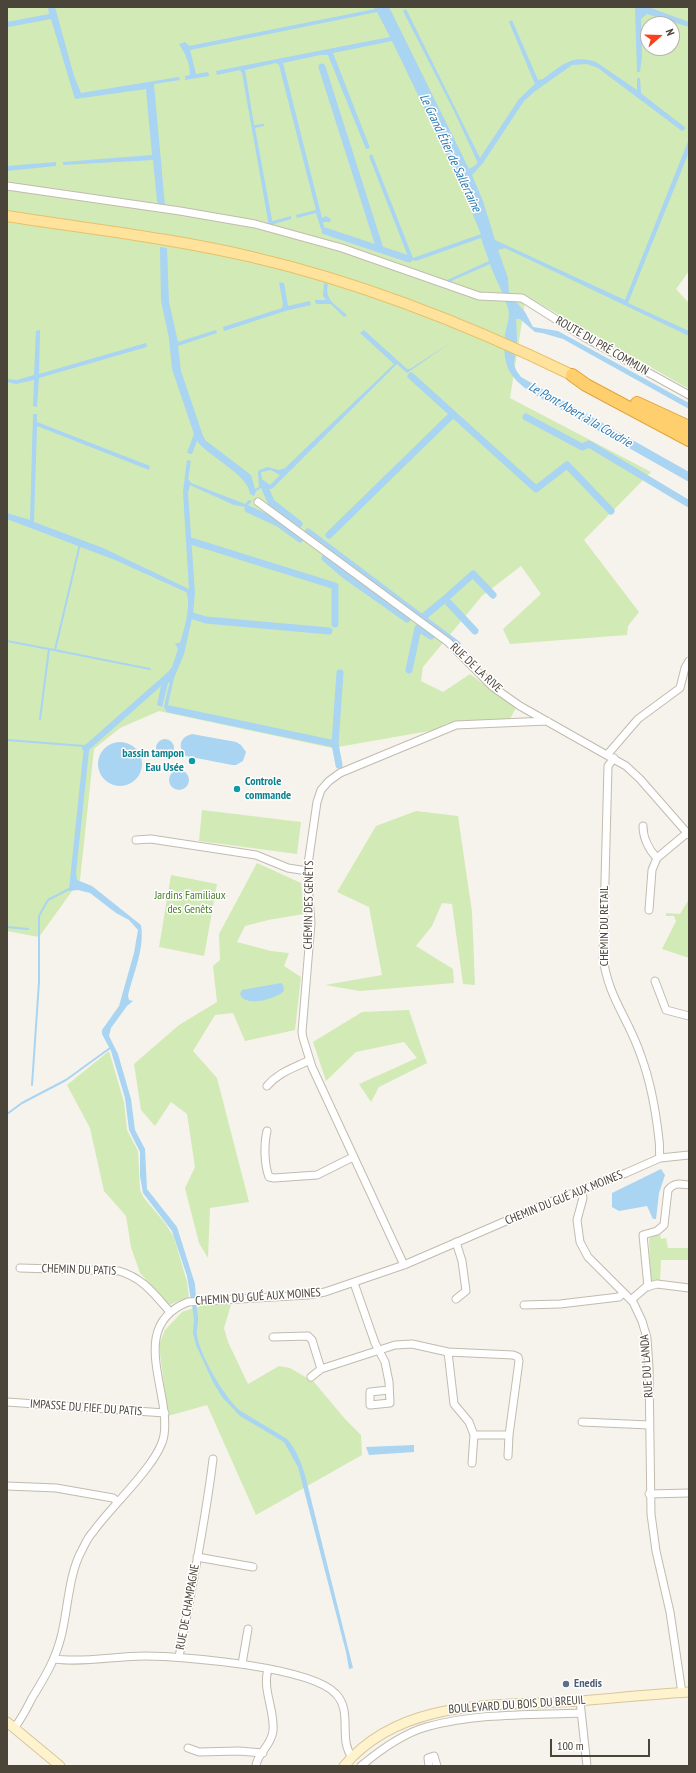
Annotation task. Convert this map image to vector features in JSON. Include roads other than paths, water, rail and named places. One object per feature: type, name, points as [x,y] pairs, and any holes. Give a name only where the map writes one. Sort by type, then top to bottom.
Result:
[{"type":"highway","points":[[572,375],[588,380],[689,428]]},
{"type":"highway","points":[[572,375],[586,385],[689,440]]},
{"type":"main road","points":[[7,216],[163,240],[251,257],[336,279],[375,291],[484,334],[572,375]]},
{"type":"main road","name":"BOULEVARD DU BOIS DU BREUIL","points":[[344,1766],[352,1757],[375,1739],[395,1727],[412,1719],[436,1712],[494,1705],[580,1701],[685,1693]]},
{"type":"main road","points":[[10,1724],[60,1766]]},
{"type":"street","name":"ROUTE DU PRÉ COMMUN","points":[[7,186],[175,210],[255,224],[342,248],[478,296],[516,296],[528,301],[584,337],[689,396]]},
{"type":"street","name":"RUE DE LA RIVE","points":[[258,502],[448,642],[493,687],[520,706],[626,766],[640,779],[688,834]]},
{"type":"street","points":[[610,756],[638,719],[680,688],[685,668],[689,661]]},
{"type":"street","name":"CHEMIN DES GENÊTS","points":[[404,1265],[353,1157],[310,1060],[302,1032],[311,923],[307,871],[317,802],[321,790],[329,781],[340,774],[456,725],[548,721]]},
{"type":"street","name":"CHEMIN DU RETAIL","points":[[610,756],[608,766],[603,957],[605,973],[613,996],[641,1055],[647,1074],[654,1106],[660,1158]]},
{"type":"street","points":[[643,826],[643,834],[652,853],[657,858]]},
{"type":"street","points":[[649,910],[652,870],[657,858],[688,834]]},
{"type":"street","points":[[136,840],[151,839],[256,855],[288,868],[307,871]]},
{"type":"street","points":[[655,981],[666,1010],[689,1016]]},
{"type":"street","points":[[268,1086],[274,1078],[310,1060]]},
{"type":"street","points":[[267,1131],[265,1139],[267,1172],[269,1177],[274,1178],[317,1174],[353,1157]]},
{"type":"street","name":"CHEMIN DU GUÉ AUX MOINES","points":[[10,1724],[55,1659],[72,1581],[80,1553],[92,1532],[156,1456],[164,1436],[165,1413],[154,1352],[156,1337],[162,1322],[170,1312],[188,1302],[308,1295],[325,1292],[404,1265],[550,1202],[660,1158],[689,1155]]},
{"type":"street","points":[[648,1287],[646,1281],[643,1235],[657,1231],[664,1225],[668,1190],[671,1186],[675,1184],[689,1185]]},
{"type":"street","name":"RUE DU LANDA","points":[[581,1190],[583,1198],[577,1220],[580,1242],[588,1257],[631,1300],[642,1321],[646,1338],[649,1368],[650,1494],[653,1535],[670,1612],[685,1693]]},
{"type":"street","points":[[456,1242],[462,1261],[466,1291],[456,1299]]},
{"type":"street","name":"CHEMIN DU PATIS","points":[[20,1268],[119,1271],[132,1274],[148,1287],[170,1312]]},
{"type":"street","points":[[354,1283],[375,1344],[380,1350],[385,1362],[389,1390]]},
{"type":"street","points":[[631,1300],[648,1287],[657,1284],[689,1288]]},
{"type":"street","points":[[524,1304],[560,1304],[619,1298],[623,1293]]},
{"type":"street","points":[[273,1338],[308,1336],[312,1340],[321,1369]]},
{"type":"street","points":[[311,1377],[321,1369],[395,1345],[412,1344],[448,1352],[513,1355],[518,1357],[508,1456]]},
{"type":"street","points":[[448,1352],[454,1404],[469,1422],[474,1435],[472,1463]]},
{"type":"street","name":"IMPASSE DU FIEF DU PATIS","points":[[7,1402],[165,1413]]},
{"type":"street","points":[[582,1422],[649,1425]]},
{"type":"street","points":[[474,1435],[509,1435]]},
{"type":"street","name":"RUE DE CHAMPAGNE","points":[[179,1657],[206,1515],[213,1459]]},
{"type":"street","points":[[7,1486],[56,1488],[113,1498],[118,1502]]},
{"type":"street","points":[[650,1494],[689,1493]]},
{"type":"street","name":"RUE DE CHAMPAGNE","points":[[197,1557],[253,1567]]},
{"type":"street","points":[[242,1664],[248,1629]]},
{"type":"street","points":[[55,1659],[69,1660],[145,1656],[179,1657],[242,1664],[320,1682],[338,1695],[343,1704],[345,1714],[346,1744],[352,1757]]},
{"type":"street","points":[[256,1766],[257,1758],[272,1739],[273,1724],[265,1680],[268,1669]]},
{"type":"street","points":[[580,1701],[587,1766]]},
{"type":"street","points":[[361,1766],[388,1746],[426,1727],[473,1718],[581,1713]]},
{"type":"street","points":[[188,1748],[199,1752],[239,1751],[262,1753]]},
{"type":"street","points":[[429,1766],[428,1758],[434,1756],[437,1766]]},
{"type":"water","points":[[48,7],[55,7],[74,76],[81,93],[179,77],[180,80],[154,84],[165,206],[159,205],[157,201],[153,160],[63,165],[63,162],[152,155],[146,89],[75,99],[51,19],[8,27],[7,22],[49,14]]},
{"type":"water","points":[[374,7],[389,7],[469,169],[477,164],[477,161],[454,111],[403,11],[406,9],[480,158],[519,99],[535,84],[509,22],[512,20],[538,80],[543,79],[562,65],[574,60],[580,59],[596,62],[637,90],[637,78],[640,78],[641,93],[686,128],[682,131],[598,68],[587,64],[572,65],[524,101],[483,163],[472,175],[483,201],[495,240],[625,300],[689,139],[689,152],[628,303],[689,331],[689,336],[505,248],[498,250],[508,278],[509,294],[525,312],[533,327],[558,331],[689,403],[689,409],[563,339],[535,332],[520,319],[516,319],[517,340],[514,364],[521,377],[689,472],[689,482],[537,396],[514,378],[507,364],[504,346],[509,317],[508,309],[490,264],[449,282],[445,281],[489,261],[481,238],[416,261],[409,259],[369,156],[372,154],[413,258],[481,234],[456,174],[392,41],[333,53],[370,148],[366,149],[328,55],[320,55],[283,63],[322,218],[326,216],[331,219],[330,222],[323,222],[325,231],[321,229],[316,213],[297,218],[296,215],[316,210],[279,65],[276,63],[245,70],[254,125],[264,124],[264,126],[255,128],[272,220],[291,216],[291,219],[274,224],[273,227],[269,226],[242,73],[240,70],[217,75],[216,71],[390,37],[377,12],[190,50],[196,74],[208,72],[209,76],[185,80],[185,76],[190,75],[189,66],[179,44],[185,42],[189,46],[375,9]]},
{"type":"water","points":[[635,7],[651,8],[673,16],[653,16],[647,14],[645,16],[640,16],[640,56],[642,56],[640,72],[637,72]]},
{"type":"water","points":[[680,19],[689,22],[689,27],[680,24]]},
{"type":"water","points":[[56,162],[56,166],[7,171],[7,166]]},
{"type":"water","points":[[160,247],[167,248],[169,302],[178,342],[216,330],[217,333],[178,346],[181,371],[202,433],[205,440],[251,475],[255,489],[259,487],[258,471],[267,467],[279,470],[285,468],[394,364],[360,333],[364,330],[407,369],[410,369],[453,341],[407,373],[397,364],[272,489],[261,488],[256,491],[254,496],[250,494],[248,487],[236,473],[197,441],[192,454],[187,453],[194,434],[172,369],[169,338],[161,301]],"holes":[[[271,470],[280,475],[270,485],[262,479],[261,472]]]},
{"type":"water","points":[[279,282],[284,283],[288,306],[310,301],[311,305],[285,311],[224,331],[223,327],[282,308],[283,304]]},
{"type":"water","points":[[324,283],[328,284],[327,290],[329,298],[347,315],[344,317],[331,304],[316,304],[315,300],[326,300],[323,296]]},
{"type":"water","points":[[40,330],[39,374],[146,343],[147,347],[39,378],[37,407],[33,406],[34,380],[16,384],[7,382],[7,379],[17,380],[34,375],[36,331]]},
{"type":"water","points":[[33,414],[37,414],[37,422],[150,466],[149,470],[37,426],[34,522],[103,548],[189,589],[183,492],[187,460],[191,461],[188,479],[191,483],[245,504],[249,500],[252,501],[246,507],[234,505],[190,485],[188,493],[195,593],[193,614],[184,654],[174,678],[167,709],[164,708],[164,706],[170,682],[168,683],[162,707],[157,705],[161,686],[89,750],[76,873],[77,880],[92,886],[141,925],[142,934],[140,952],[128,996],[129,1000],[133,1001],[127,1006],[111,1028],[109,1036],[118,1054],[131,1099],[135,1130],[145,1149],[147,1189],[177,1227],[195,1284],[196,1299],[191,1300],[187,1276],[172,1231],[143,1193],[140,1176],[140,1152],[129,1130],[125,1098],[111,1051],[102,1034],[102,1030],[119,1006],[134,953],[138,930],[129,920],[116,913],[90,893],[78,890],[69,891],[84,746],[172,667],[178,649],[175,643],[180,643],[185,624],[188,610],[188,597],[186,592],[115,560],[7,519],[7,513],[30,520]]},
{"type":"water","points":[[192,734],[236,742],[241,745],[246,752],[243,761],[236,765],[232,765],[186,756],[181,749],[181,743],[185,737]]},
{"type":"water","points":[[161,739],[169,739],[174,744],[172,755],[169,757],[161,757],[156,752],[156,744]]},
{"type":"water","points":[[116,742],[124,742],[136,748],[142,760],[142,768],[136,780],[124,786],[116,786],[104,780],[98,768],[98,760],[104,748]]},
{"type":"water","points":[[179,770],[186,773],[189,780],[186,787],[179,790],[172,787],[169,780],[172,773]]},
{"type":"water","points":[[281,983],[284,991],[281,994],[265,1000],[248,1001],[243,999],[240,994],[242,990]]},
{"type":"water","points":[[661,1169],[665,1175],[659,1193],[656,1219],[653,1219],[647,1206],[619,1211],[612,1207],[612,1193]]},
{"type":"water","points":[[196,1304],[199,1344],[220,1386],[239,1410],[287,1439],[296,1451],[305,1475],[353,1668],[349,1669],[346,1652],[298,1467],[284,1442],[240,1416],[222,1397],[213,1382],[196,1345],[193,1333],[194,1319],[192,1305]]},
{"type":"water","points":[[414,1445],[414,1452],[369,1455],[366,1447]]},
{"type":"waterway","points":[[322,67],[380,249]]},
{"type":"waterway","points":[[325,231],[409,259]]},
{"type":"waterway","points":[[411,376],[536,489],[567,465],[611,511]]},
{"type":"waterway","points":[[329,535],[453,414]]},
{"type":"waterway","points":[[526,417],[582,447],[589,444],[689,504]]},
{"type":"waterway","points":[[265,488],[271,502],[299,524]]},
{"type":"waterway","points":[[248,509],[278,523],[300,539]]},
{"type":"waterway","points":[[308,532],[422,618]]},
{"type":"waterway","points":[[191,541],[335,586],[335,624]]},
{"type":"waterway","points":[[55,650],[80,544]]},
{"type":"waterway","points":[[325,558],[346,576],[407,619]]},
{"type":"waterway","points":[[475,631],[445,599],[473,574],[493,595]]},
{"type":"waterway","points":[[445,599],[422,618],[457,644]]},
{"type":"waterway","points":[[193,616],[206,620],[329,631]]},
{"type":"waterway","points":[[409,670],[418,628],[431,636]]},
{"type":"waterway","points":[[7,641],[49,649],[40,719]]},
{"type":"waterway","points":[[49,649],[150,669]]},
{"type":"waterway","points":[[335,744],[340,673]]},
{"type":"waterway","points":[[169,709],[335,744],[339,765]]},
{"type":"waterway","points":[[7,740],[84,746],[83,749]]},
{"type":"waterway","points":[[32,1085],[39,982],[39,916],[48,900],[69,889]]},
{"type":"waterway","points":[[7,927],[28,929]]},
{"type":"waterway","points":[[7,1114],[22,1103],[66,1080],[110,1048]]},
{"type":"place","name":"bassin tampon Eau Usée","points":[[192,761]]},
{"type":"place","name":"Controle commande","points":[[237,789]]},
{"type":"place","name":"Enedis","points":[[566,1684]]},
{"type":"water label","name":"Le Grand Étier de Sallertaine","points":[[450,153]]},
{"type":"water label","name":"Le Pont Abert à la Coudrie","points":[[580,415]]},
{"type":"park label","name":"Jardins Familiaux des Genêts","points":[[190,903]]}]
